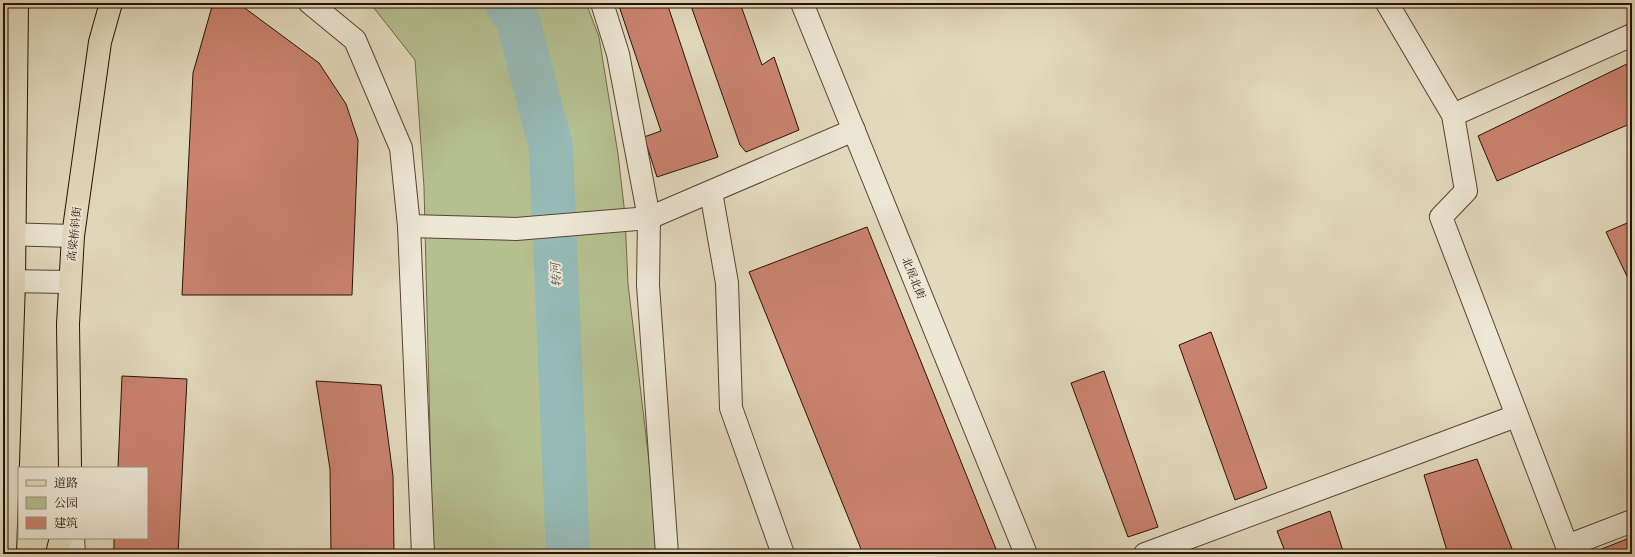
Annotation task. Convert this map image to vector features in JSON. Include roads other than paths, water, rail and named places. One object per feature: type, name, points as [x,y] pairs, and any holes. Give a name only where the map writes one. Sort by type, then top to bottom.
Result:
[{"type":"main road","points":[[5,554],[4,532],[9,234],[18,3]]},
{"type":"main road","name":"高梁桥斜街","points":[[70,467],[68,324],[73,236],[100,42],[111,3]]},
{"type":"main road","points":[[57,554],[61,539]]},
{"type":"street","points":[[310,3],[355,40],[401,148],[409,226],[423,554]]},
{"type":"street","points":[[602,3],[618,54],[649,218],[648,285],[667,554]]},
{"type":"street","name":"北展北街","points":[[802,3],[1026,554]]},
{"type":"street","points":[[1387,3],[1453,115],[1466,191],[1441,217],[1567,546],[1632,521]]},
{"type":"street","points":[[1453,115],[1632,35]]},
{"type":"street","points":[[409,226],[516,229],[649,218],[854,130]]},
{"type":"street","points":[[711,192],[727,283],[731,408],[783,554]]},
{"type":"street","points":[[9,234],[73,236]]},
{"type":"street","points":[[9,281],[70,282]]},
{"type":"street","points":[[1145,554],[1516,416]]},
{"type":"street","points":[[73,539],[74,554]]},
{"type":"waterway","name":"转河","points":[[506,3],[518,21],[551,147],[568,554]]}]
